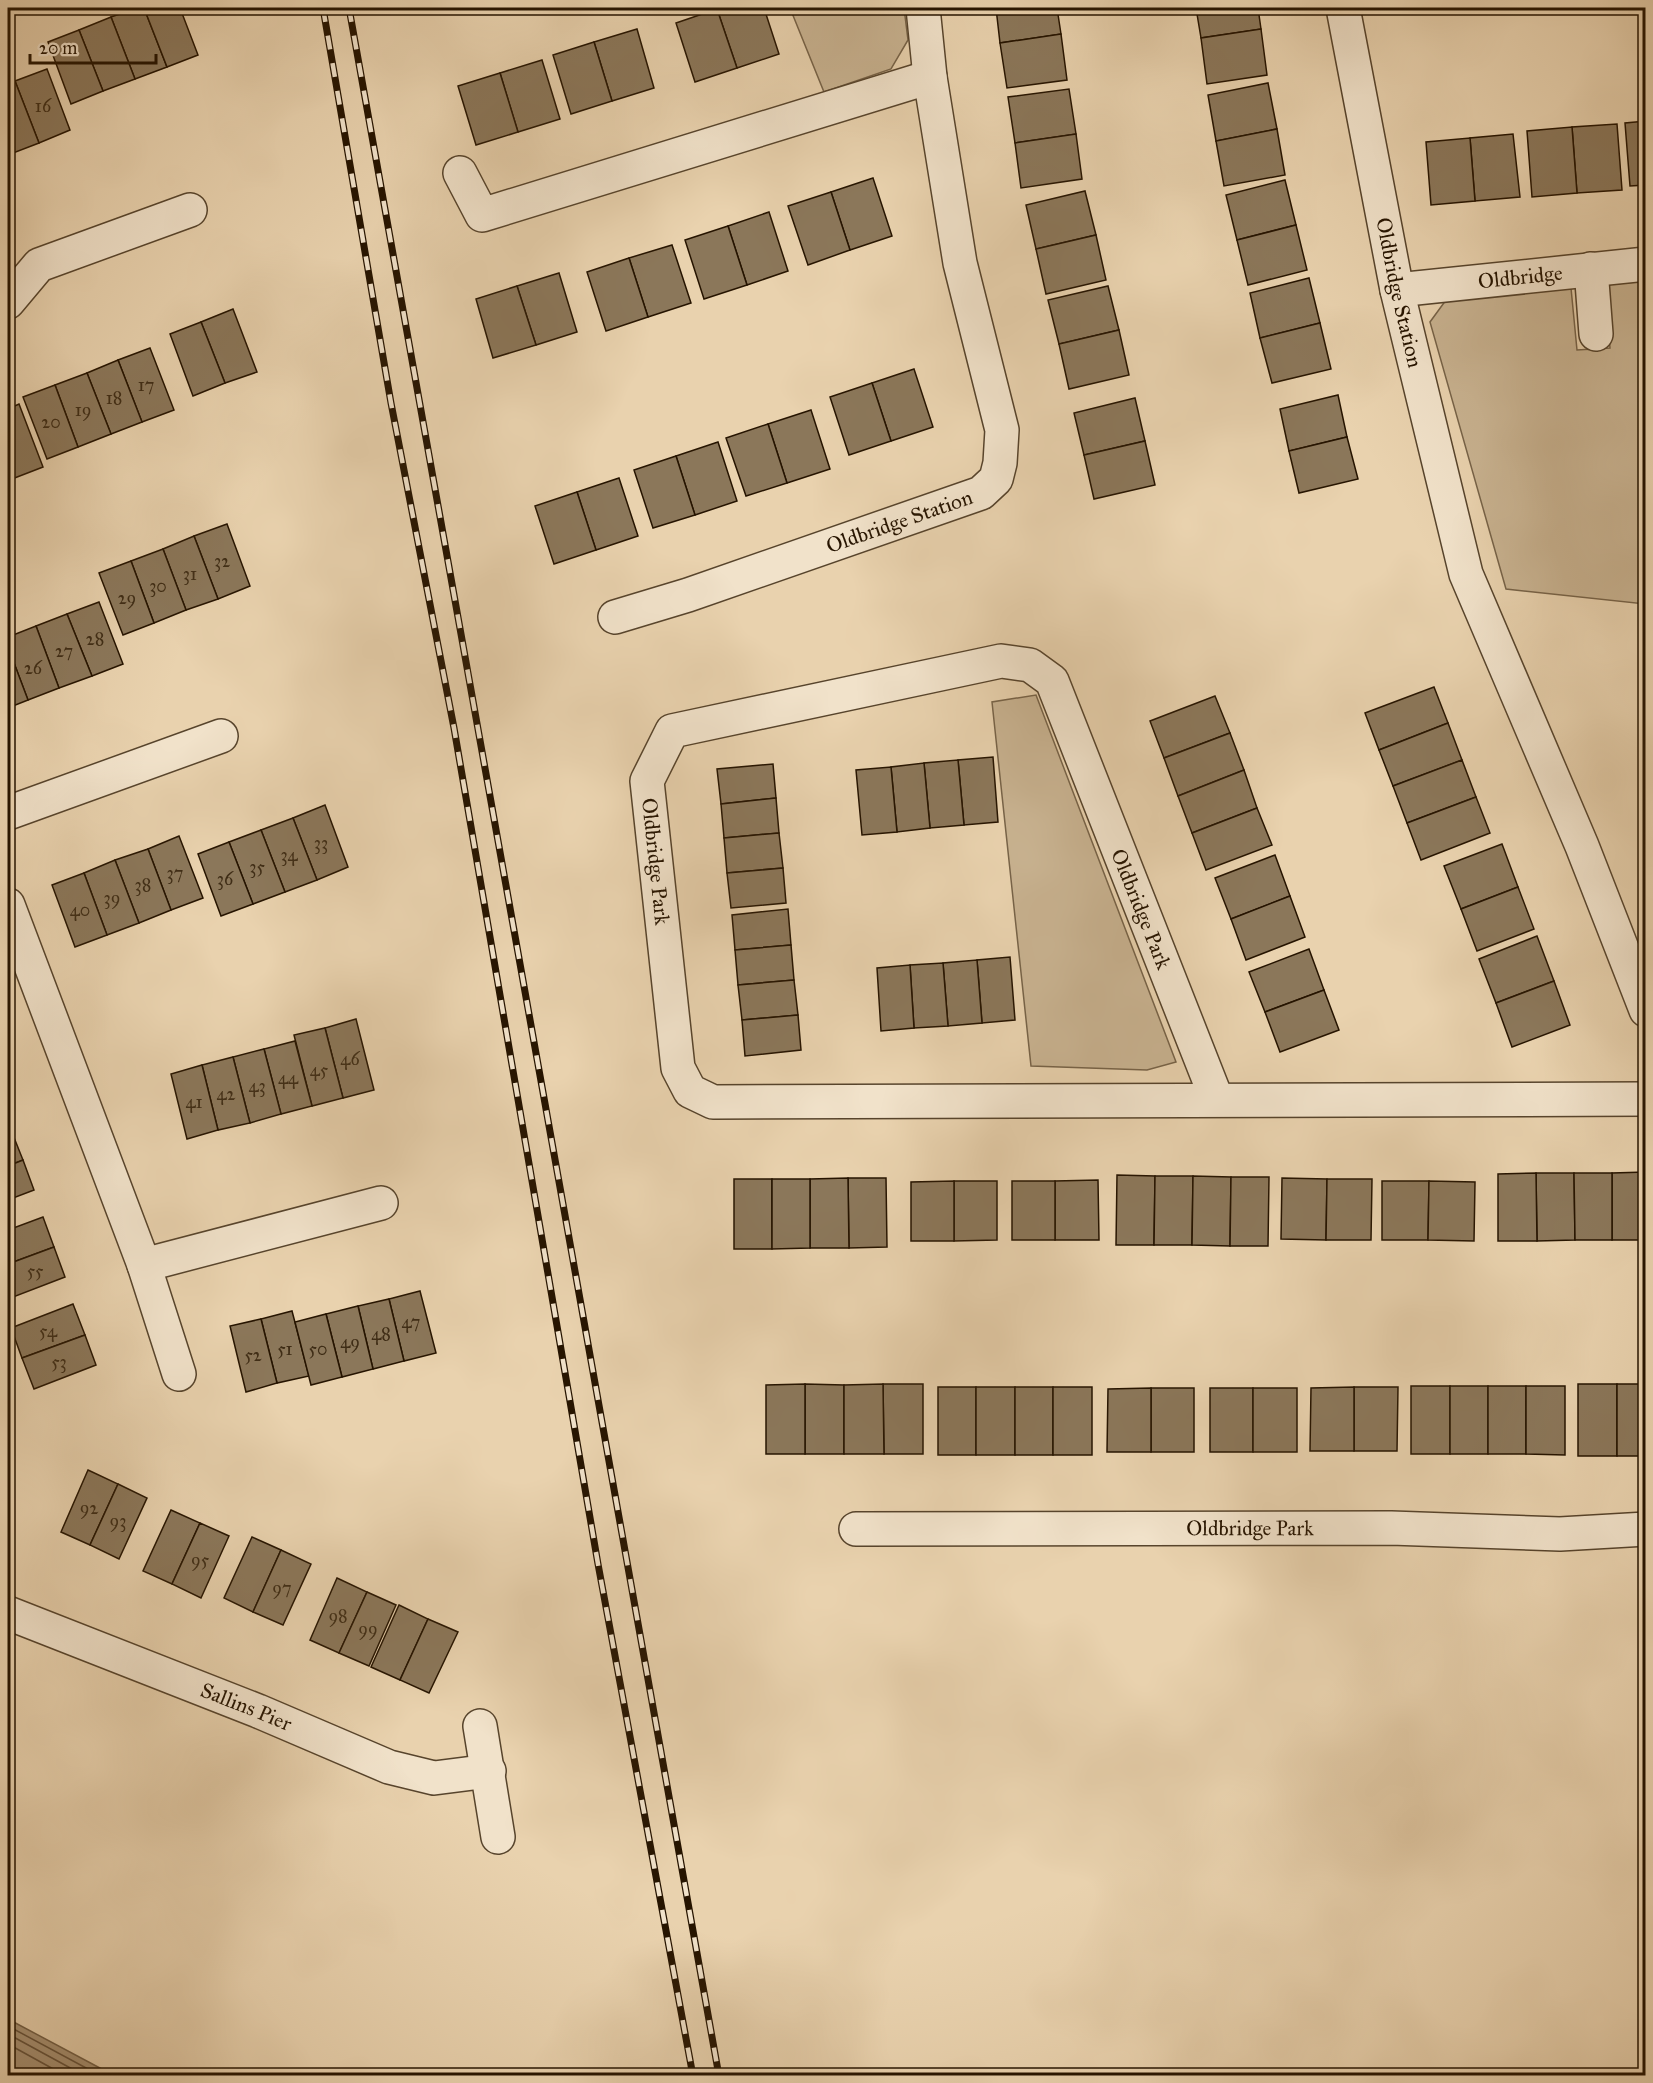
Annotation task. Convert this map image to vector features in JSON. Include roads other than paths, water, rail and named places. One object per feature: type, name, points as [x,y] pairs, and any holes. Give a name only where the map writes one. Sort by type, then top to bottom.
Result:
[{"type":"street","name":"Oldbridge Station","points":[[615,617],[688,595],[981,494],[996,479],[1002,430],[960,263],[930,77],[923,8]]},
{"type":"street","name":"Oldbridge Station","points":[[1343,8],[1397,290],[1466,574],[1582,846],[1646,1011]]},
{"type":"street","points":[[460,173],[482,215],[930,77]]},
{"type":"street","points":[[8,302],[39,265],[190,210]]},
{"type":"street","name":"Oldbridge","points":[[1397,290],[1646,264]]},
{"type":"street","points":[[1591,269],[1596,334]]},
{"type":"street","name":"Oldbridge Park","points":[[1217,1100],[1052,681],[1030,665],[1001,661],[672,731],[647,781],[678,1068],[690,1091],[713,1102],[1646,1100]]},
{"type":"street","points":[[8,813],[221,736]]},
{"type":"street","points":[[8,906],[144,1265],[179,1374]]},
{"type":"street","points":[[144,1265],[381,1203]]},
{"type":"street","name":"Oldbridge Park","points":[[856,1529],[1379,1528],[1560,1534],[1646,1529]]},
{"type":"street","name":"Sallins Pier","points":[[8,1613],[258,1712],[389,1767],[434,1779],[489,1771]]},
{"type":"street","points":[[480,1726],[498,1837]]},
{"type":"water","points":[[8,2019],[113,2075],[8,2075]]},
{"type":"railway","points":[[323,8],[391,403],[454,728],[598,1564],[693,2076]]},
{"type":"railway","points":[[349,8],[719,2076]]}]
